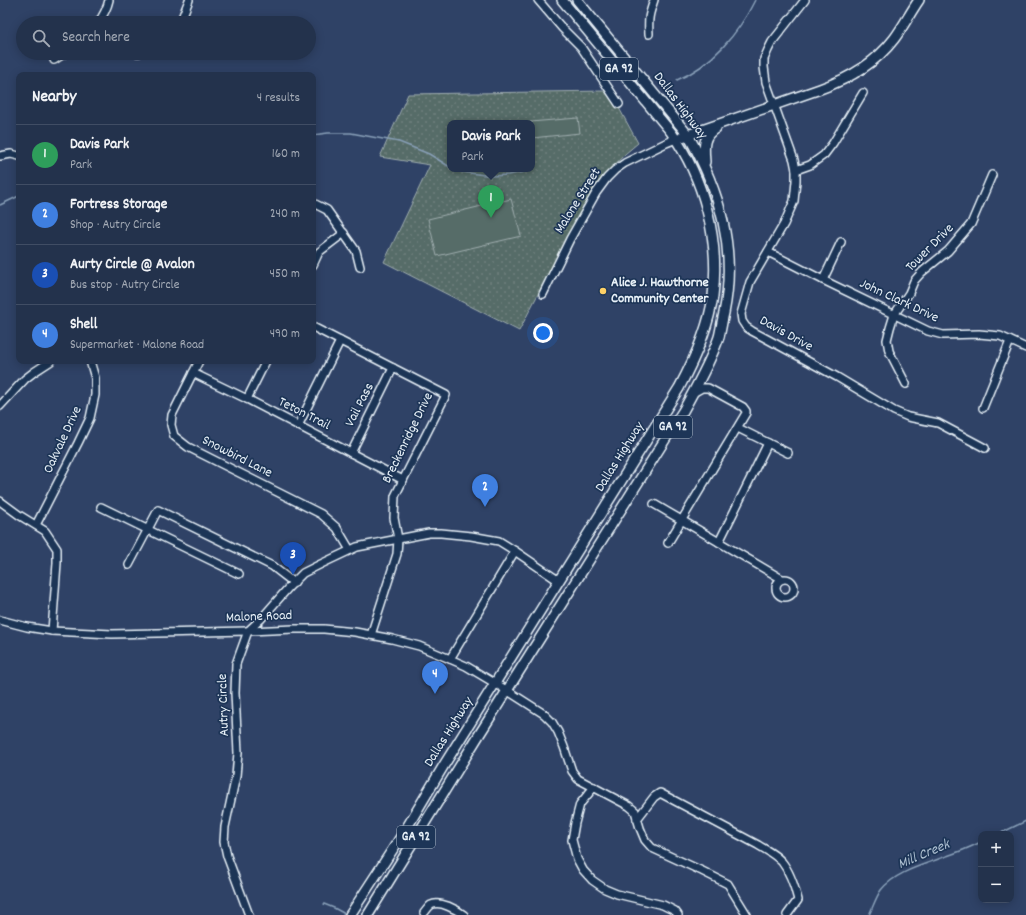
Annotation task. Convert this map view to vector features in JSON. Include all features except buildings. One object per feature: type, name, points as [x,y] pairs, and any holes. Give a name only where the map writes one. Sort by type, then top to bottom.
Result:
[{"type":"main road","name":"Dallas Highway","points":[[350,915],[406,829],[679,388],[696,354],[713,297],[715,268],[711,225],[698,181],[676,139],[562,0]]},
{"type":"main road","name":"Dallas Highway","points":[[368,915],[683,411],[703,373],[719,335],[728,290],[728,245],[713,187],[706,169],[688,135],[577,0]]},
{"type":"main road","points":[[774,105],[838,83],[869,64],[887,48],[919,0]]},
{"type":"main road","name":"Malone Street","points":[[676,139],[774,105]]},
{"type":"main road","points":[[706,169],[704,148],[705,141],[709,133],[722,124]]},
{"type":"street","points":[[104,16],[108,7],[109,0]]},
{"type":"street","points":[[183,16],[189,0]]},
{"type":"street","points":[[538,0],[581,47],[619,104]]},
{"type":"street","points":[[650,34],[648,20],[654,0]]},
{"type":"street","points":[[774,105],[764,72],[764,59],[772,42],[805,0]]},
{"type":"street","points":[[796,170],[810,165],[824,155],[863,92]]},
{"type":"street","name":"Davis Drive","points":[[774,105],[790,146],[796,170],[796,188],[793,204],[784,224],[748,286],[741,314],[742,321],[746,327],[752,331],[837,377],[894,411],[908,417],[938,423],[985,448]]},
{"type":"street","name":"Malone Street","points":[[543,294],[570,239],[600,187],[607,178],[625,163],[676,139]]},
{"type":"street","points":[[0,156],[11,154],[16,155]]},
{"type":"street","name":"Tower Drive","points":[[906,384],[896,366],[887,340],[894,315],[909,293],[914,281],[922,272],[948,251],[971,224],[992,175]]},
{"type":"street","points":[[316,204],[327,210],[344,233],[356,251],[360,267]]},
{"type":"street","points":[[316,258],[319,252],[344,233]]},
{"type":"street","points":[[823,280],[841,242]]},
{"type":"street","name":"John Clark Drive","points":[[768,252],[894,315],[928,330],[943,335],[979,334],[1000,336],[1026,348]]},
{"type":"street","name":"Breckenridge Drive","points":[[316,329],[446,395],[394,496],[394,518],[398,539],[397,554],[371,635]]},
{"type":"street","points":[[298,426],[340,341]]},
{"type":"street","points":[[983,408],[1010,341]]},
{"type":"street","points":[[0,406],[25,379],[46,364]]},
{"type":"street","name":"Oakvale Drive","points":[[36,525],[90,418],[95,395],[94,378],[91,364]]},
{"type":"street","name":"Snowbird Lane","points":[[198,364],[172,415],[171,426],[174,436],[188,448],[321,514],[337,528],[350,550]]},
{"type":"street","points":[[247,400],[265,364]]},
{"type":"street","name":"Vail Pass","points":[[351,453],[393,368]]},
{"type":"street","name":"Teton Trail","points":[[193,373],[403,480]]},
{"type":"street","points":[[668,543],[746,413],[742,407],[708,388],[703,380],[703,373]]},
{"type":"street","points":[[692,393],[702,388],[708,388]]},
{"type":"street","points":[[738,428],[788,453]]},
{"type":"street","points":[[719,542],[768,443]]},
{"type":"street","points":[[0,501],[45,531],[57,549],[52,630]]},
{"type":"street","points":[[654,504],[782,579]]},
{"type":"street","points":[[101,507],[239,574]]},
{"type":"street","points":[[129,565],[158,510],[272,566],[294,582]]},
{"type":"street","name":"Autry Circle","points":[[249,915],[227,856],[224,842],[225,827],[236,776],[238,753],[235,693],[236,664],[248,631],[261,619],[294,582],[303,574],[321,564],[357,547],[429,533],[471,536],[499,541],[560,581]]},
{"type":"street","points":[[450,659],[515,551]]},
{"type":"street","name":"Malone Road","points":[[0,620],[27,627],[112,634],[324,628],[371,635],[419,646],[450,659],[508,690],[544,714],[552,722],[558,732],[572,771],[578,779],[629,806],[635,811],[645,840],[652,848],[728,884],[747,915]]},
{"type":"street","points":[[594,787],[580,804],[574,823],[572,840],[577,859],[583,870],[592,880],[605,889],[617,894],[663,905],[675,911],[678,915]]},
{"type":"street","points":[[637,819],[654,796],[660,793],[774,854],[782,862],[789,874],[798,900],[787,915]]},
{"type":"street","points":[[424,913],[430,905],[438,904],[447,906],[464,915]]},
{"type":"green space","points":[[606,91],[619,108],[638,143],[610,170],[583,207],[519,331],[384,262],[430,165],[380,157],[408,94]]},
{"type":"green space","points":[[578,118],[580,133],[535,138],[535,122]]},
{"type":"green space","points":[[511,199],[521,236],[437,256],[428,219]]},
{"type":"waterway","points":[[677,80],[701,66],[723,47],[741,24],[755,0]]},
{"type":"waterway","points":[[316,135],[351,133],[399,142],[429,154],[447,165]]},
{"type":"waterway","points":[[462,172],[492,176],[524,172]]},
{"type":"waterway","points":[[0,205],[16,197]]},
{"type":"waterway","name":"Mill Creek","points":[[1005,831],[1026,821]]},
{"type":"waterway","name":"Mill Creek","points":[[869,915],[881,890],[894,878],[919,866],[978,843]]},
{"type":"waterway","points":[[324,904],[347,915]]},
{"type":"place","name":"Davis Park","points":[[491,218]]},
{"type":"place","name":"Alice J. Hawthorne Community Center","points":[[603,291]]},
{"type":"place","name":"Fortress Storage","points":[[485,507]]},
{"type":"place","name":"Aurty Circle @ Avalon","points":[[293,575]]},
{"type":"place","name":"Shell","points":[[435,694]]}]
